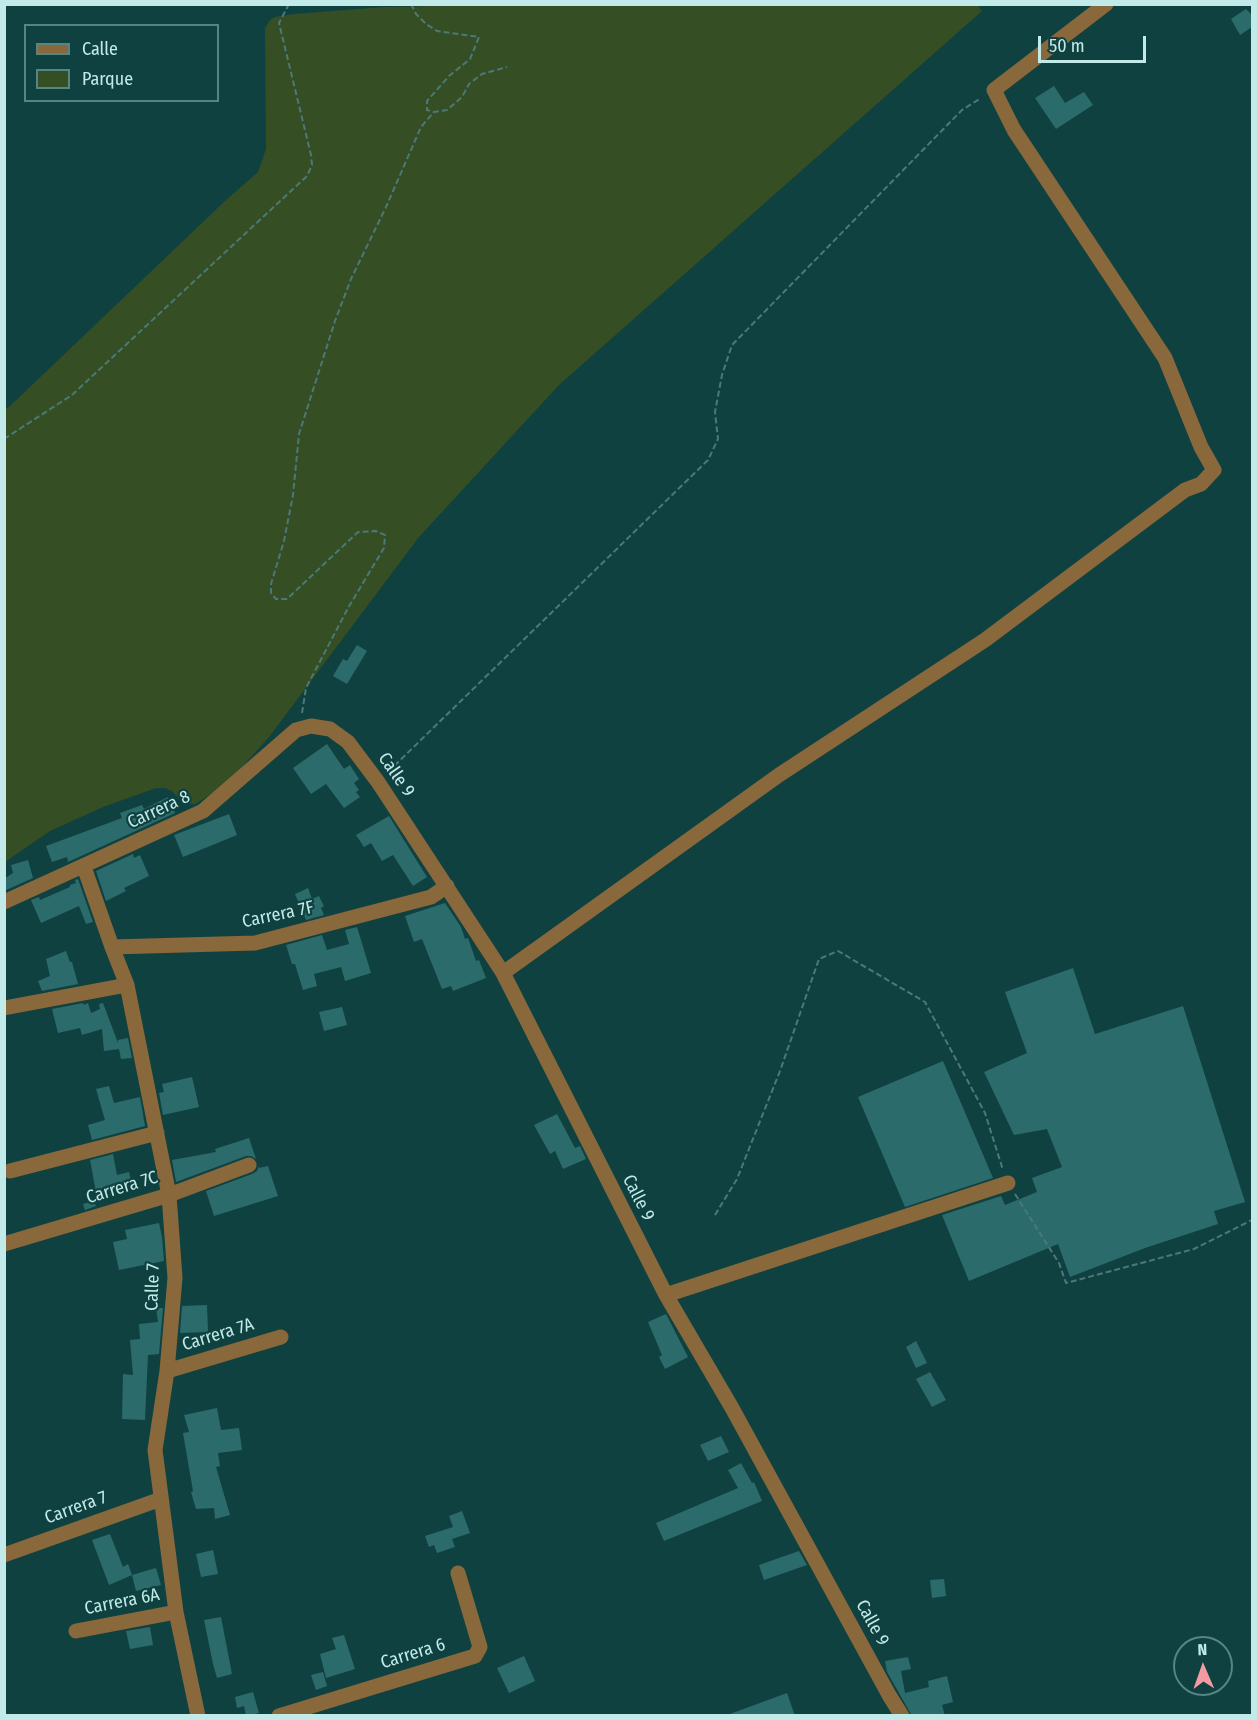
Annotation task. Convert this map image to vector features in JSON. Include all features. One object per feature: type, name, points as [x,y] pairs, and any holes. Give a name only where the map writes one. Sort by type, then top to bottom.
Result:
[{"type":"street","points":[[503,973],[779,775],[985,640],[1185,490],[1201,484],[1214,470],[1201,447],[1165,358],[1014,130],[994,90],[1106,4]]},
{"type":"street","name":"Calle 9","points":[[304,728],[330,729],[348,742],[378,782],[503,973],[666,1295],[732,1408],[902,1716]]},
{"type":"street","name":"Carrera 8","points":[[4,902],[203,811],[304,728]]},
{"type":"street","name":"Calle 7","points":[[84,867],[127,985],[169,1194],[175,1278],[166,1371],[154,1450],[176,1612],[198,1716]]},
{"type":"street","name":"Carrera 7F","points":[[112,947],[255,943],[430,897],[447,886]]},
{"type":"street","points":[[4,1008],[127,985]]},
{"type":"street","points":[[10,1171],[157,1133]]},
{"type":"street","name":"Carrera 7C","points":[[4,1244],[169,1194],[249,1165]]},
{"type":"street","points":[[666,1295],[1008,1183]]},
{"type":"street","name":"Carrera 7A","points":[[166,1371],[280,1337]]},
{"type":"street","name":"Carrera 7","points":[[4,1555],[161,1499]]},
{"type":"street","name":"Carrera 6","points":[[279,1716],[475,1656],[480,1647],[458,1573]]},
{"type":"street","name":"Carrera 6A","points":[[76,1631],[176,1612]]},
{"type":"path","points":[[4,440],[72,395],[307,176],[312,165],[311,155],[279,23],[289,4]]},
{"type":"path","points":[[411,4],[416,14],[437,31],[479,37],[470,59],[449,76],[427,102],[427,110],[434,112],[447,110],[482,74],[507,67]]},
{"type":"path","points":[[378,782],[708,460],[718,439],[715,412],[722,375],[732,345],[962,110],[994,90]]},
{"type":"path","points":[[304,728],[302,716],[306,688],[348,608],[384,548],[385,535],[376,531],[358,532],[343,549],[322,565],[287,599],[276,599],[271,592],[271,584],[286,529],[299,434],[335,321],[351,279],[421,128],[434,112]]},
{"type":"path","points":[[714,1215],[737,1179],[780,1071],[819,959],[838,951],[925,1002],[984,1113],[1008,1183],[1059,1263],[1066,1283],[1194,1249],[1252,1220]]},
{"type":"green space","points":[[977,4],[982,11],[559,385],[419,537],[269,737],[225,786],[195,804],[182,802],[172,791],[165,788],[156,788],[103,807],[50,831],[5,862],[5,409],[258,172],[266,149],[265,28],[270,20],[294,14],[383,7]]},
{"type":"building","points":[[1246,9],[1252,15],[1252,27],[1240,35],[1231,19]]},
{"type":"building","points":[[1054,86],[1065,103],[1084,92],[1093,105],[1056,129],[1035,98]]},
{"type":"building","points":[[357,645],[367,651],[347,684],[333,676],[343,659],[347,661]]},
{"type":"building","points":[[327,744],[344,769],[350,765],[359,779],[354,783],[359,790],[356,792],[360,797],[344,808],[326,784],[311,794],[293,768]]},
{"type":"building","points":[[168,797],[175,813],[68,862],[67,857],[52,862],[46,846],[122,818],[120,813],[142,805],[144,809]]},
{"type":"building","points":[[229,814],[237,835],[183,857],[174,835]]},
{"type":"building","points":[[389,816],[427,877],[413,886],[393,855],[382,861],[371,843],[364,847],[356,835]]},
{"type":"building","points":[[133,854],[134,858],[140,855],[149,876],[124,888],[126,891],[106,901],[96,871]]},
{"type":"building","points":[[28,860],[33,878],[4,891],[4,879],[13,873],[11,865]]},
{"type":"building","points":[[78,879],[93,922],[86,924],[79,906],[41,923],[31,900],[39,897],[40,900],[70,887]]},
{"type":"building","points":[[308,888],[312,899],[319,896],[324,906],[321,908],[324,915],[306,920],[295,894]]},
{"type":"building","points":[[445,903],[461,927],[465,939],[468,938],[476,961],[479,960],[486,978],[453,991],[451,986],[442,989],[422,939],[414,942],[405,916]]},
{"type":"building","points":[[357,927],[371,973],[345,981],[341,967],[314,974],[317,986],[303,990],[286,945],[322,935],[327,950],[349,944],[345,930]]},
{"type":"building","points":[[66,951],[72,962],[78,984],[42,991],[38,981],[50,976],[46,959]]},
{"type":"building","points":[[1073,968],[1095,1034],[1183,1006],[1245,1202],[1214,1211],[1218,1224],[1145,1248],[1070,1277],[1058,1244],[969,1281],[942,1215],[1001,1196],[1005,1205],[1037,1192],[1032,1178],[1062,1167],[1047,1129],[1014,1135],[984,1072],[1027,1053],[1005,992]]},
{"type":"building","points":[[83,1003],[84,1005],[88,1003],[91,1013],[100,1009],[99,1004],[103,1003],[118,1043],[118,1040],[128,1038],[132,1058],[121,1059],[119,1049],[104,1051],[102,1029],[82,1035],[80,1028],[58,1033],[52,1009]]},
{"type":"building","points":[[342,1007],[347,1025],[324,1031],[319,1012]]},
{"type":"building","points":[[943,1061],[993,1178],[905,1207],[858,1097]]},
{"type":"building","points":[[192,1077],[199,1107],[163,1115],[159,1093],[164,1092],[162,1084]]},
{"type":"building","points":[[109,1086],[114,1103],[140,1097],[145,1126],[92,1140],[88,1125],[105,1120],[96,1089]]},
{"type":"building","points":[[557,1114],[575,1148],[580,1146],[586,1159],[563,1169],[555,1151],[550,1154],[534,1125]]},
{"type":"building","points":[[249,1138],[256,1159],[246,1156],[176,1182],[172,1160],[216,1152],[215,1149]]},
{"type":"building","points":[[113,1154],[117,1175],[129,1172],[132,1185],[96,1192],[90,1160]]},
{"type":"building","points":[[259,1166],[259,1168],[268,1166],[278,1196],[214,1216],[206,1191],[252,1174]]},
{"type":"building","points":[[94,1201],[96,1206],[85,1210],[83,1204]]},
{"type":"building","points":[[159,1223],[164,1261],[119,1270],[113,1242],[127,1239],[125,1230]]},
{"type":"building","points":[[207,1305],[208,1332],[180,1333],[182,1306]]},
{"type":"building","points":[[156,1308],[163,1308],[159,1354],[148,1355],[145,1420],[122,1419],[123,1374],[133,1375],[130,1340],[140,1339],[139,1324],[158,1322]]},
{"type":"building","points":[[666,1314],[688,1357],[665,1369],[659,1357],[662,1355],[648,1322]]},
{"type":"building","points":[[916,1341],[927,1363],[916,1368],[906,1347]]},
{"type":"building","points":[[930,1372],[946,1400],[932,1407],[916,1379]]},
{"type":"building","points":[[217,1408],[221,1430],[239,1428],[242,1450],[218,1453],[220,1466],[216,1467],[230,1515],[215,1519],[214,1508],[196,1509],[191,1492],[193,1491],[183,1433],[189,1432],[184,1415]]},
{"type":"building","points":[[721,1436],[729,1452],[708,1461],[700,1445]]},
{"type":"building","points":[[741,1463],[752,1483],[754,1482],[762,1501],[664,1541],[656,1523],[738,1488],[728,1470]]},
{"type":"building","points":[[462,1511],[470,1533],[452,1539],[455,1547],[437,1553],[434,1545],[429,1547],[425,1536],[453,1527],[449,1516]]},
{"type":"building","points":[[110,1534],[123,1567],[128,1564],[132,1575],[109,1585],[92,1540]]},
{"type":"building","points":[[213,1550],[218,1574],[201,1577],[196,1554]]},
{"type":"building","points":[[799,1551],[807,1565],[764,1580],[759,1565]]},
{"type":"building","points":[[156,1568],[161,1585],[136,1591],[132,1575]]},
{"type":"building","points":[[944,1579],[946,1596],[932,1598],[930,1580]]},
{"type":"building","points":[[221,1617],[232,1674],[217,1678],[204,1620]]},
{"type":"building","points":[[150,1627],[153,1645],[130,1649],[126,1631]]},
{"type":"building","points":[[344,1635],[355,1669],[326,1678],[320,1654],[336,1649],[332,1638]]},
{"type":"building","points":[[524,1656],[535,1681],[509,1693],[497,1668]]},
{"type":"building","points":[[908,1657],[911,1669],[901,1671],[905,1693],[929,1687],[928,1681],[947,1676],[953,1702],[942,1705],[945,1716],[912,1716],[887,1672],[885,1661]]},
{"type":"building","points":[[323,1672],[327,1686],[316,1690],[311,1675]]},
{"type":"building","points":[[253,1692],[259,1713],[246,1716],[244,1706],[237,1708],[235,1697]]},
{"type":"building","points":[[787,1693],[795,1716],[730,1716],[730,1714]]}]
